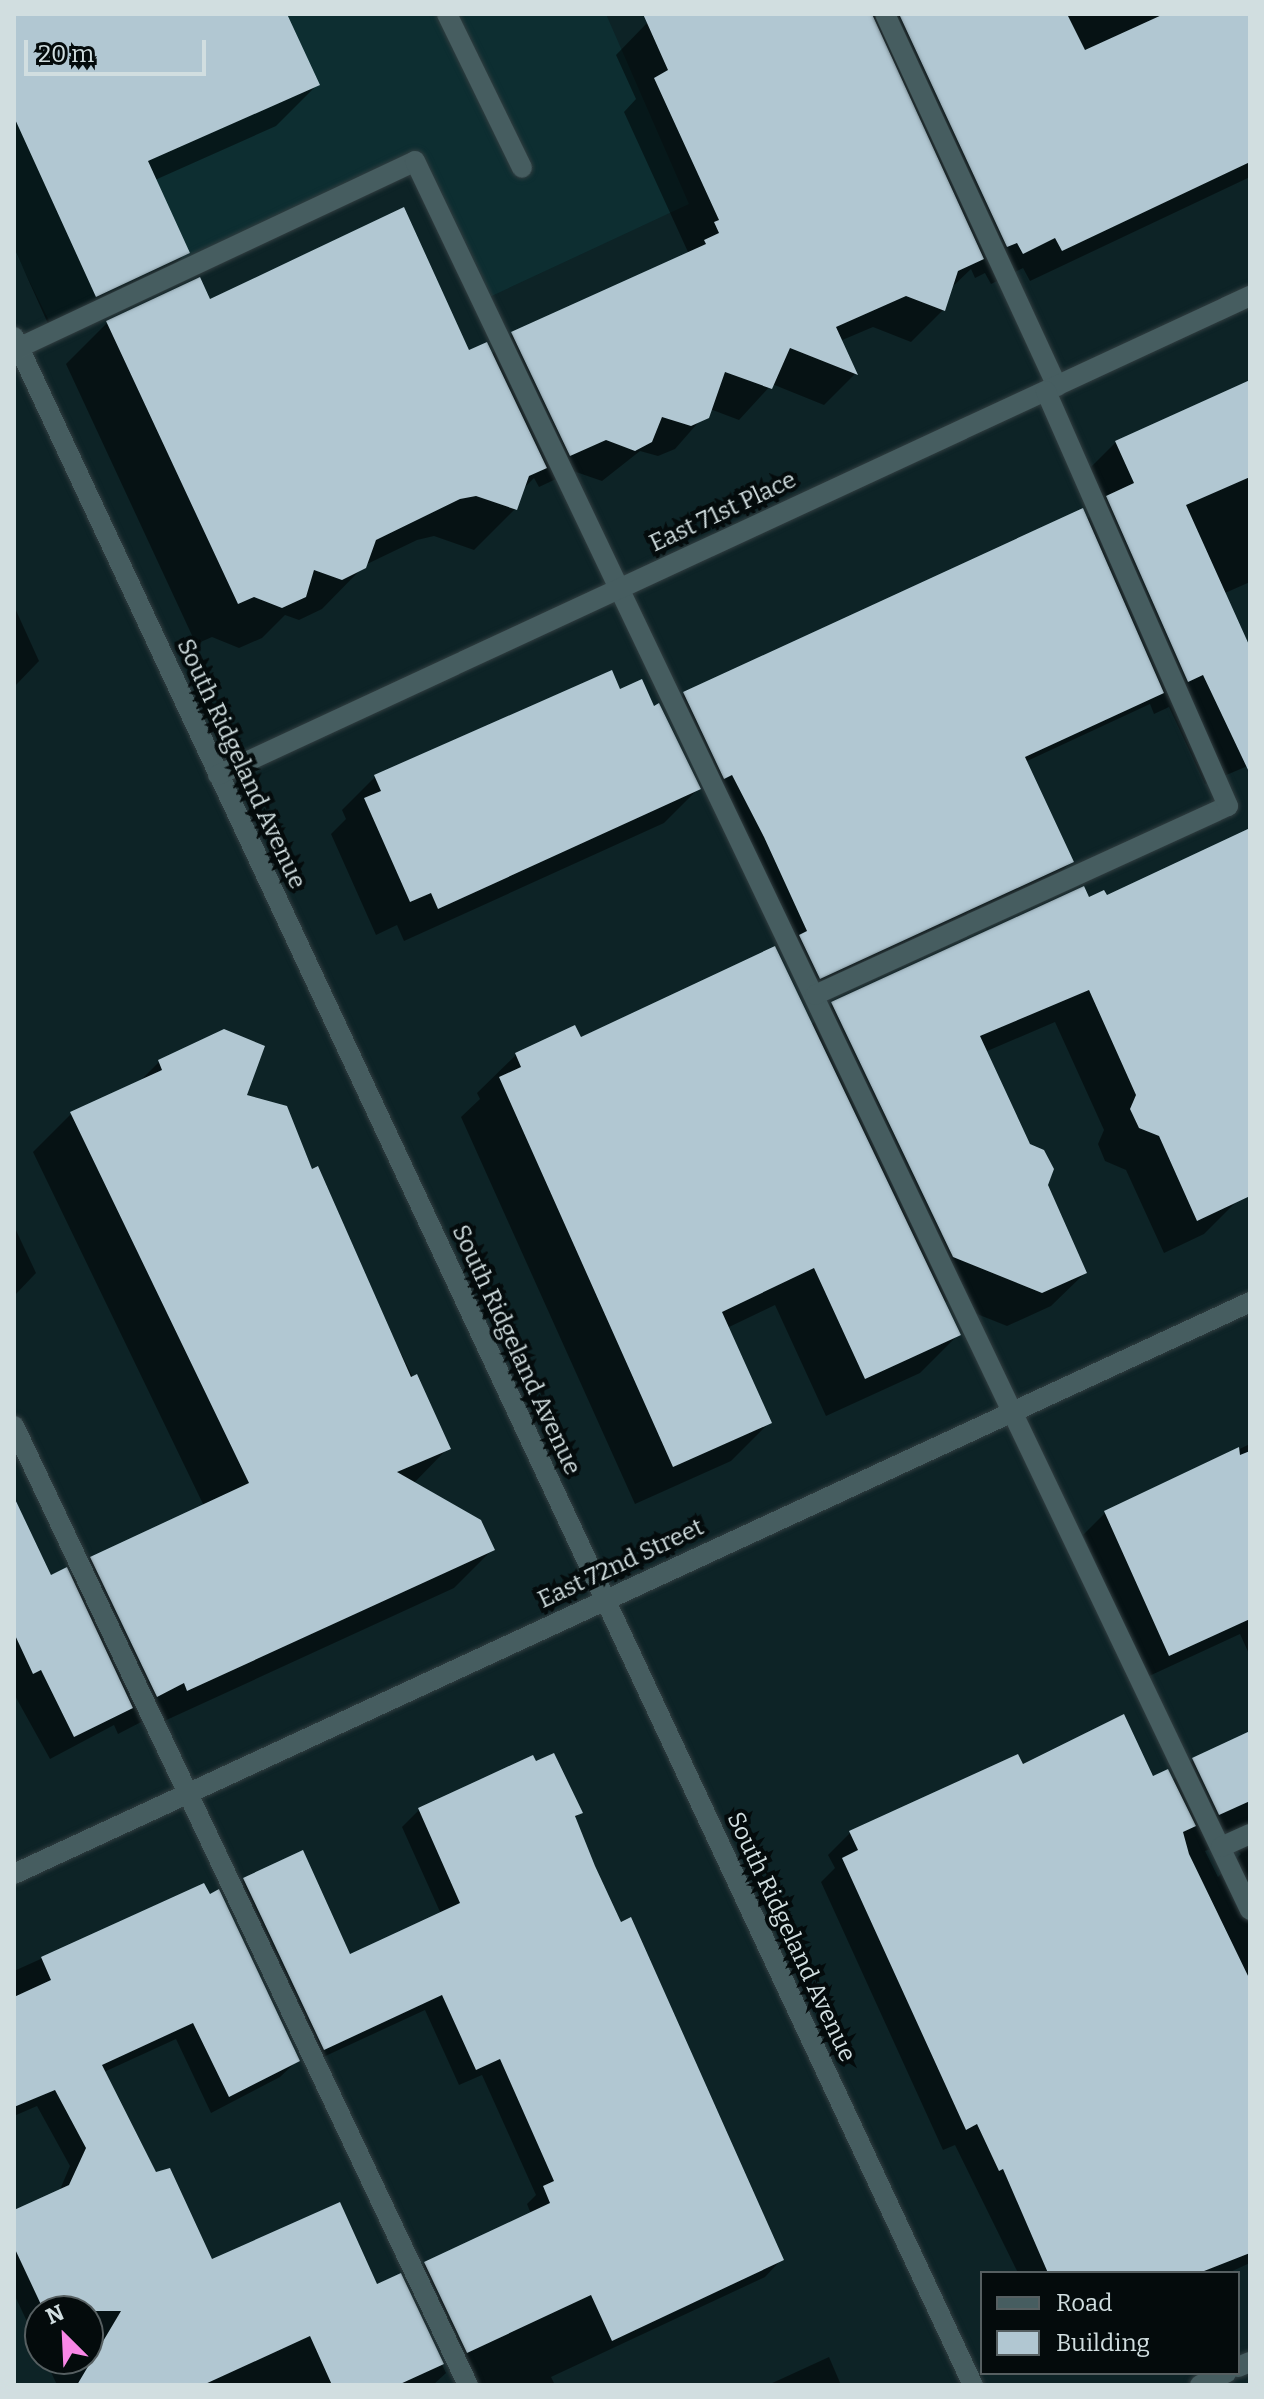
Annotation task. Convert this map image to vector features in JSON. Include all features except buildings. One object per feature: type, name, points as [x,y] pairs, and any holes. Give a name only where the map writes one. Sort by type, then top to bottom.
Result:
[{"type":"street","points":[[447,14],[522,168]]},
{"type":"street","points":[[815,995],[1228,806],[1051,389],[885,14]]},
{"type":"street","points":[[16,345],[415,161],[622,587],[1250,1910]]},
{"type":"street","name":"East 71st Place","points":[[218,775],[1250,296]]},
{"type":"street","name":"South Ridgeland Avenue","points":[[16,345],[973,2385]]},
{"type":"street","name":"East 72nd Street","points":[[14,1874],[1250,1302]]},
{"type":"street","points":[[14,1426],[468,2385]]},
{"type":"street","points":[[1221,1847],[1250,1834]]},
{"type":"street","points":[[1200,2385],[1222,2375]]},
{"type":"shaded area","points":[[14,14],[606,14],[689,204],[483,300],[416,162],[54,331],[14,250]]}]
